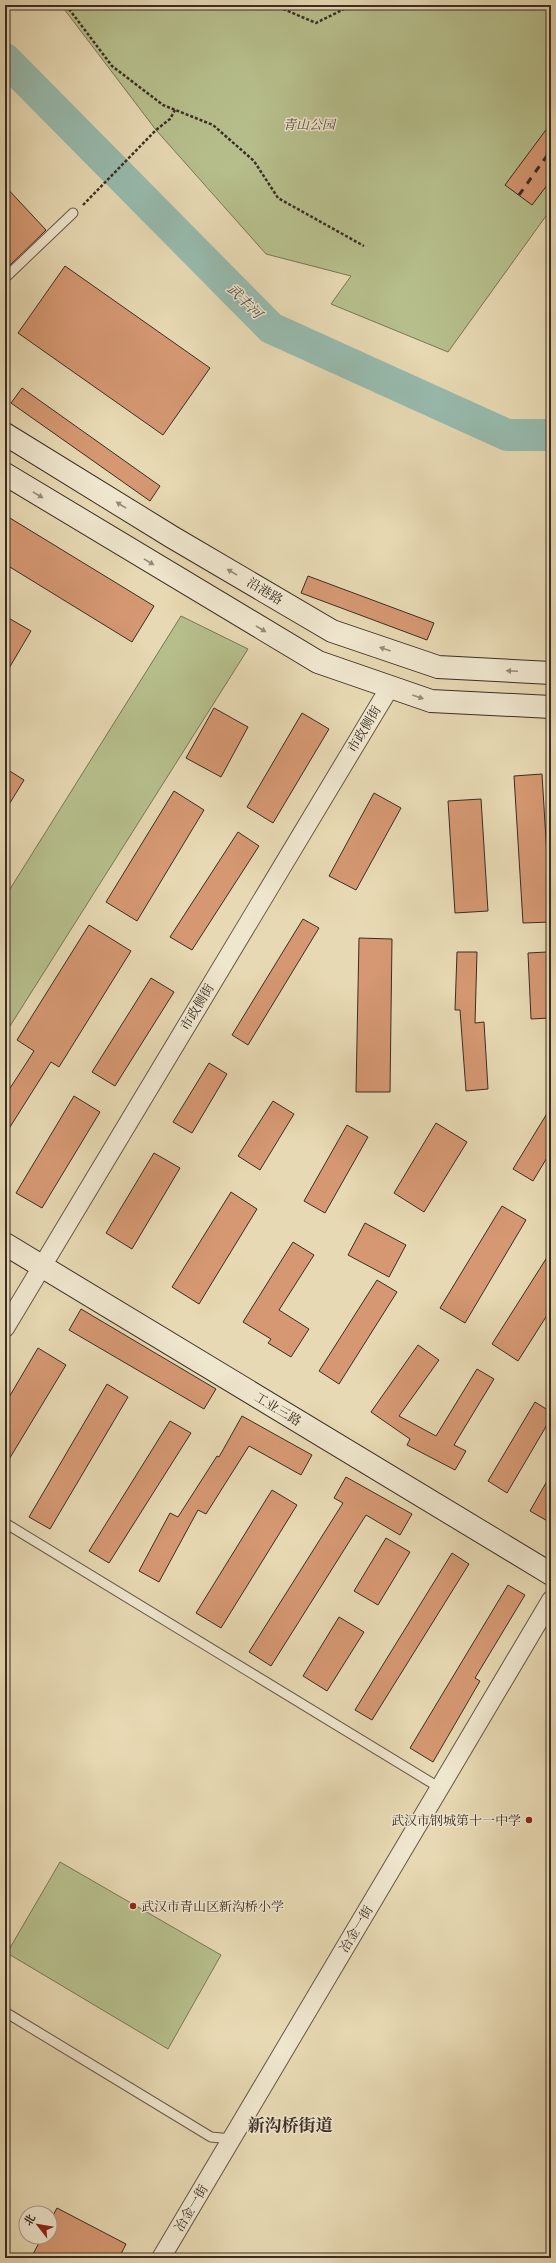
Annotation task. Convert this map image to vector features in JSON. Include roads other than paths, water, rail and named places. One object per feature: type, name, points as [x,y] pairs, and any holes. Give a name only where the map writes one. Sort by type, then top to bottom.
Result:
[{"type":"main road","name":"沿港路","points":[[5,434],[332,631],[438,667],[551,673]]},
{"type":"main road","points":[[5,474],[318,662],[431,701],[551,707]]},
{"type":"main road","name":"工业三路","points":[[5,1244],[551,1574]]},
{"type":"street","name":"市政侧街","points":[[5,1328],[390,687]]},
{"type":"street","name":"冶金一街","points":[[161,2258],[551,1600]]},
{"type":"lane","points":[[5,278],[73,213]]},
{"type":"lane","points":[[5,1523],[440,1788]]},
{"type":"lane","points":[[5,2012],[210,2136],[232,2139]]},
{"type":"waterway","name":"武丰河","points":[[5,59],[271,328],[507,435],[551,435]]},
{"type":"railway","points":[[519,195],[551,150]]},
{"type":"place","name":"武汉市钢城第十一中学","points":[[529,1820]]},
{"type":"place","name":"武汉市青山区新沟桥小学","points":[[133,1906]]},
{"type":"district","name":"新沟桥街道","points":[[290,2124]]},
{"type":"park label","name":"青山公园","points":[[309,124]]}]
